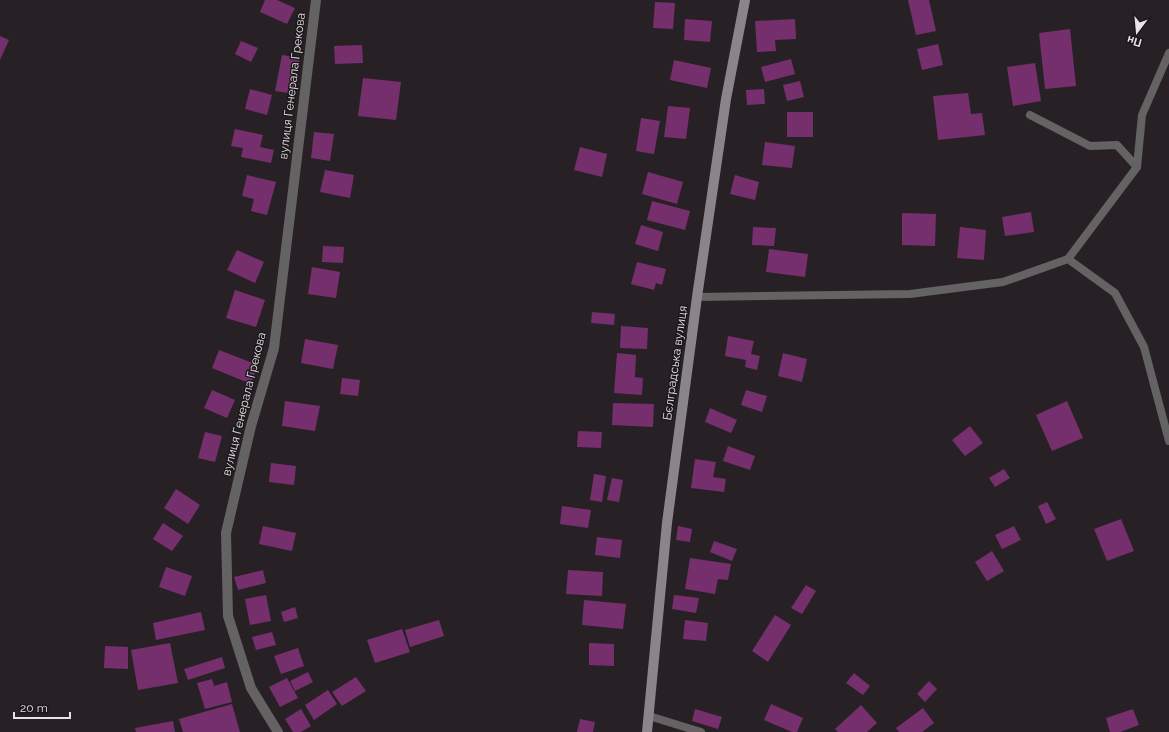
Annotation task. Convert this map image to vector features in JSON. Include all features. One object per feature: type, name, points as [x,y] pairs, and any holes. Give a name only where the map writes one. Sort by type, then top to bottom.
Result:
[{"type":"street","name":"вулиця Генерала Грекова","points":[[278,732],[251,688],[228,616],[226,533],[250,426],[274,348],[316,0]]},
{"type":"street","name":"Бєлградська вулиця","points":[[648,732],[667,523],[697,297],[726,100],[745,0]]},
{"type":"lane","points":[[697,297],[910,294],[1003,282],[1068,259],[1137,167],[1142,115],[1169,53]]},
{"type":"lane","points":[[1030,115],[1090,146],[1117,145],[1137,167]]},
{"type":"lane","points":[[1068,259],[1115,293],[1144,347],[1169,441]]},
{"type":"lane","points":[[649,716],[701,732]]},
{"type":"building","points":[[265,0],[277,0],[295,8],[287,24],[260,12]]},
{"type":"building","points":[[908,0],[929,0],[936,31],[916,35]]},
{"type":"building","points":[[655,2],[675,3],[673,29],[653,28]]},
{"type":"building","points":[[685,19],[712,21],[710,42],[684,40]]},
{"type":"building","points":[[795,19],[796,39],[775,40],[776,51],[757,52],[755,21]]},
{"type":"building","points":[[1070,29],[1076,86],[1045,89],[1039,33]]},
{"type":"building","points":[[0,36],[9,40],[0,60]]},
{"type":"building","points":[[241,41],[258,48],[251,62],[235,54]]},
{"type":"building","points":[[938,44],[943,65],[922,70],[917,49]]},
{"type":"building","points":[[362,45],[363,63],[335,64],[334,46]]},
{"type":"building","points":[[282,55],[300,58],[294,94],[275,91]]},
{"type":"building","points":[[791,59],[795,74],[765,82],[761,67]]},
{"type":"building","points":[[674,60],[711,68],[707,88],[670,80]]},
{"type":"building","points":[[1035,63],[1041,101],[1013,106],[1007,67]]},
{"type":"building","points":[[363,78],[401,82],[396,120],[358,116]]},
{"type":"building","points":[[800,81],[804,97],[787,101],[783,85]]},
{"type":"building","points":[[250,89],[272,95],[267,115],[245,109]]},
{"type":"building","points":[[764,89],[765,104],[747,105],[746,90]]},
{"type":"building","points":[[968,93],[971,114],[982,113],[985,135],[938,140],[933,96]]},
{"type":"building","points":[[668,106],[690,108],[686,139],[664,137]]},
{"type":"building","points":[[787,112],[813,112],[813,137],[787,137]]},
{"type":"building","points":[[641,118],[660,121],[654,154],[636,151]]},
{"type":"building","points":[[235,129],[263,135],[260,147],[274,150],[271,163],[241,157],[243,148],[231,146]]},
{"type":"building","points":[[314,132],[334,134],[330,161],[311,158]]},
{"type":"building","points":[[765,142],[795,146],[792,168],[762,165]]},
{"type":"building","points":[[580,147],[607,154],[602,177],[574,170]]},
{"type":"building","points":[[325,170],[354,175],[350,198],[320,192]]},
{"type":"building","points":[[648,172],[683,182],[677,204],[642,194]]},
{"type":"building","points":[[247,175],[276,182],[267,215],[251,211],[254,199],[242,196]]},
{"type":"building","points":[[735,175],[759,182],[755,200],[730,194]]},
{"type":"building","points":[[652,201],[690,211],[685,230],[647,220]]},
{"type":"building","points":[[1031,212],[1034,232],[1005,236],[1002,217]]},
{"type":"building","points":[[902,213],[936,214],[935,246],[902,245]]},
{"type":"building","points":[[641,225],[663,232],[658,251],[635,244]]},
{"type":"building","points":[[753,227],[776,228],[774,246],[752,245]]},
{"type":"building","points":[[960,227],[986,230],[984,260],[957,258]]},
{"type":"building","points":[[323,246],[344,247],[343,263],[322,262]]},
{"type":"building","points":[[769,249],[808,254],[805,277],[766,272]]},
{"type":"building","points":[[237,250],[264,262],[255,283],[227,270]]},
{"type":"building","points":[[637,262],[666,269],[662,285],[656,283],[654,290],[631,284]]},
{"type":"building","points":[[312,267],[340,272],[336,298],[308,294]]},
{"type":"building","points":[[235,290],[265,300],[256,327],[226,318]]},
{"type":"building","points":[[592,312],[615,314],[614,325],[591,323]]},
{"type":"building","points":[[621,326],[648,328],[647,349],[620,348]]},
{"type":"building","points":[[728,336],[754,341],[751,354],[760,356],[757,370],[745,367],[746,360],[725,356]]},
{"type":"building","points":[[305,339],[338,345],[333,369],[301,363]]},
{"type":"building","points":[[219,350],[258,365],[251,384],[212,368]]},
{"type":"building","points":[[617,353],[636,355],[635,377],[643,378],[642,395],[614,393]]},
{"type":"building","points":[[783,353],[807,359],[802,382],[778,376]]},
{"type":"building","points":[[342,378],[360,380],[358,396],[340,394]]},
{"type":"building","points":[[212,390],[235,400],[227,418],[204,408]]},
{"type":"building","points":[[746,390],[767,396],[762,412],[741,405]]},
{"type":"building","points":[[285,401],[320,406],[315,431],[282,426]]},
{"type":"building","points":[[1067,401],[1083,438],[1052,451],[1036,415]]},
{"type":"building","points":[[613,403],[654,404],[653,427],[612,425]]},
{"type":"building","points":[[710,408],[737,420],[731,433],[705,422]]},
{"type":"building","points":[[970,426],[983,443],[965,456],[952,440]]},
{"type":"building","points":[[578,431],[602,432],[601,448],[577,447]]},
{"type":"building","points":[[205,432],[222,436],[215,462],[198,458]]},
{"type":"building","points":[[728,446],[755,456],[750,470],[723,461]]},
{"type":"building","points":[[695,459],[716,462],[713,477],[726,479],[724,492],[691,488]]},
{"type":"building","points":[[271,463],[296,466],[294,485],[269,482]]},
{"type":"building","points":[[1004,469],[1010,478],[995,487],[989,478]]},
{"type":"building","points":[[594,474],[606,476],[602,502],[590,500]]},
{"type":"building","points":[[612,478],[623,480],[619,502],[607,500]]},
{"type":"building","points":[[176,489],[200,505],[188,524],[164,508]]},
{"type":"building","points":[[1047,502],[1056,519],[1046,524],[1038,506]]},
{"type":"building","points":[[562,506],[591,510],[588,528],[560,524]]},
{"type":"building","points":[[1121,519],[1134,551],[1107,561],[1094,529]]},
{"type":"building","points":[[163,523],[183,536],[172,551],[153,539]]},
{"type":"building","points":[[263,526],[296,533],[292,551],[259,544]]},
{"type":"building","points":[[678,526],[692,529],[690,542],[676,540]]},
{"type":"building","points":[[1014,526],[1021,540],[1002,549],[995,535]]},
{"type":"building","points":[[597,537],[622,540],[620,558],[595,555]]},
{"type":"building","points":[[714,541],[737,549],[732,561],[710,552]]},
{"type":"building","points":[[992,551],[1004,571],[987,581],[975,562]]},
{"type":"building","points":[[690,558],[731,564],[728,580],[718,579],[715,594],[685,589]]},
{"type":"building","points":[[166,567],[192,576],[185,596],[159,587]]},
{"type":"building","points":[[263,570],[266,583],[238,590],[234,577]]},
{"type":"building","points":[[568,570],[603,572],[602,596],[566,594]]},
{"type":"building","points":[[806,585],[816,591],[802,614],[791,608]]},
{"type":"building","points":[[266,595],[271,621],[250,625],[245,599]]},
{"type":"building","points":[[674,595],[699,598],[696,613],[672,609]]},
{"type":"building","points":[[584,600],[626,604],[623,629],[582,625]]},
{"type":"building","points":[[295,607],[298,618],[284,622],[281,612]]},
{"type":"building","points":[[201,612],[205,630],[156,640],[153,623]]},
{"type":"building","points":[[775,615],[791,625],[768,662],[752,651]]},
{"type":"building","points":[[439,620],[444,636],[410,647],[405,630]]},
{"type":"building","points":[[685,620],[708,623],[706,641],[683,639]]},
{"type":"building","points":[[402,629],[410,652],[375,663],[367,640]]},
{"type":"building","points":[[272,632],[276,645],[256,650],[252,637]]},
{"type":"building","points":[[170,643],[178,683],[138,690],[131,650]]},
{"type":"building","points":[[589,643],[614,644],[614,666],[589,665]]},
{"type":"building","points":[[105,646],[128,647],[128,669],[104,668]]},
{"type":"building","points":[[298,648],[304,666],[281,674],[274,656]]},
{"type":"building","points":[[222,657],[225,668],[188,680],[184,669]]},
{"type":"building","points":[[308,672],[313,682],[295,691],[290,681]]},
{"type":"building","points":[[854,673],[870,686],[863,695],[846,683]]},
{"type":"building","points":[[356,677],[366,691],[342,706],[332,692]]},
{"type":"building","points":[[287,678],[298,698],[280,707],[269,687]]},
{"type":"building","points":[[212,679],[214,686],[227,682],[232,702],[205,709],[197,683]]},
{"type":"building","points":[[929,681],[937,689],[925,702],[917,694]]},
{"type":"building","points":[[328,690],[337,704],[314,720],[305,705]]},
{"type":"building","points":[[232,704],[240,732],[183,732],[179,719]]},
{"type":"building","points":[[771,704],[803,718],[797,732],[792,732],[764,720]]},
{"type":"building","points":[[861,705],[877,723],[867,732],[838,732],[835,729]]},
{"type":"building","points":[[923,708],[934,723],[922,732],[899,732],[896,728]]},
{"type":"building","points":[[301,709],[311,726],[301,732],[293,732],[285,719]]},
{"type":"building","points":[[695,709],[722,717],[718,729],[692,721]]},
{"type":"building","points":[[1133,709],[1139,725],[1120,732],[1110,732],[1106,718]]},
{"type":"building","points":[[580,719],[595,722],[593,732],[577,732]]},
{"type":"building","points":[[173,721],[175,732],[136,732],[135,728]]}]
